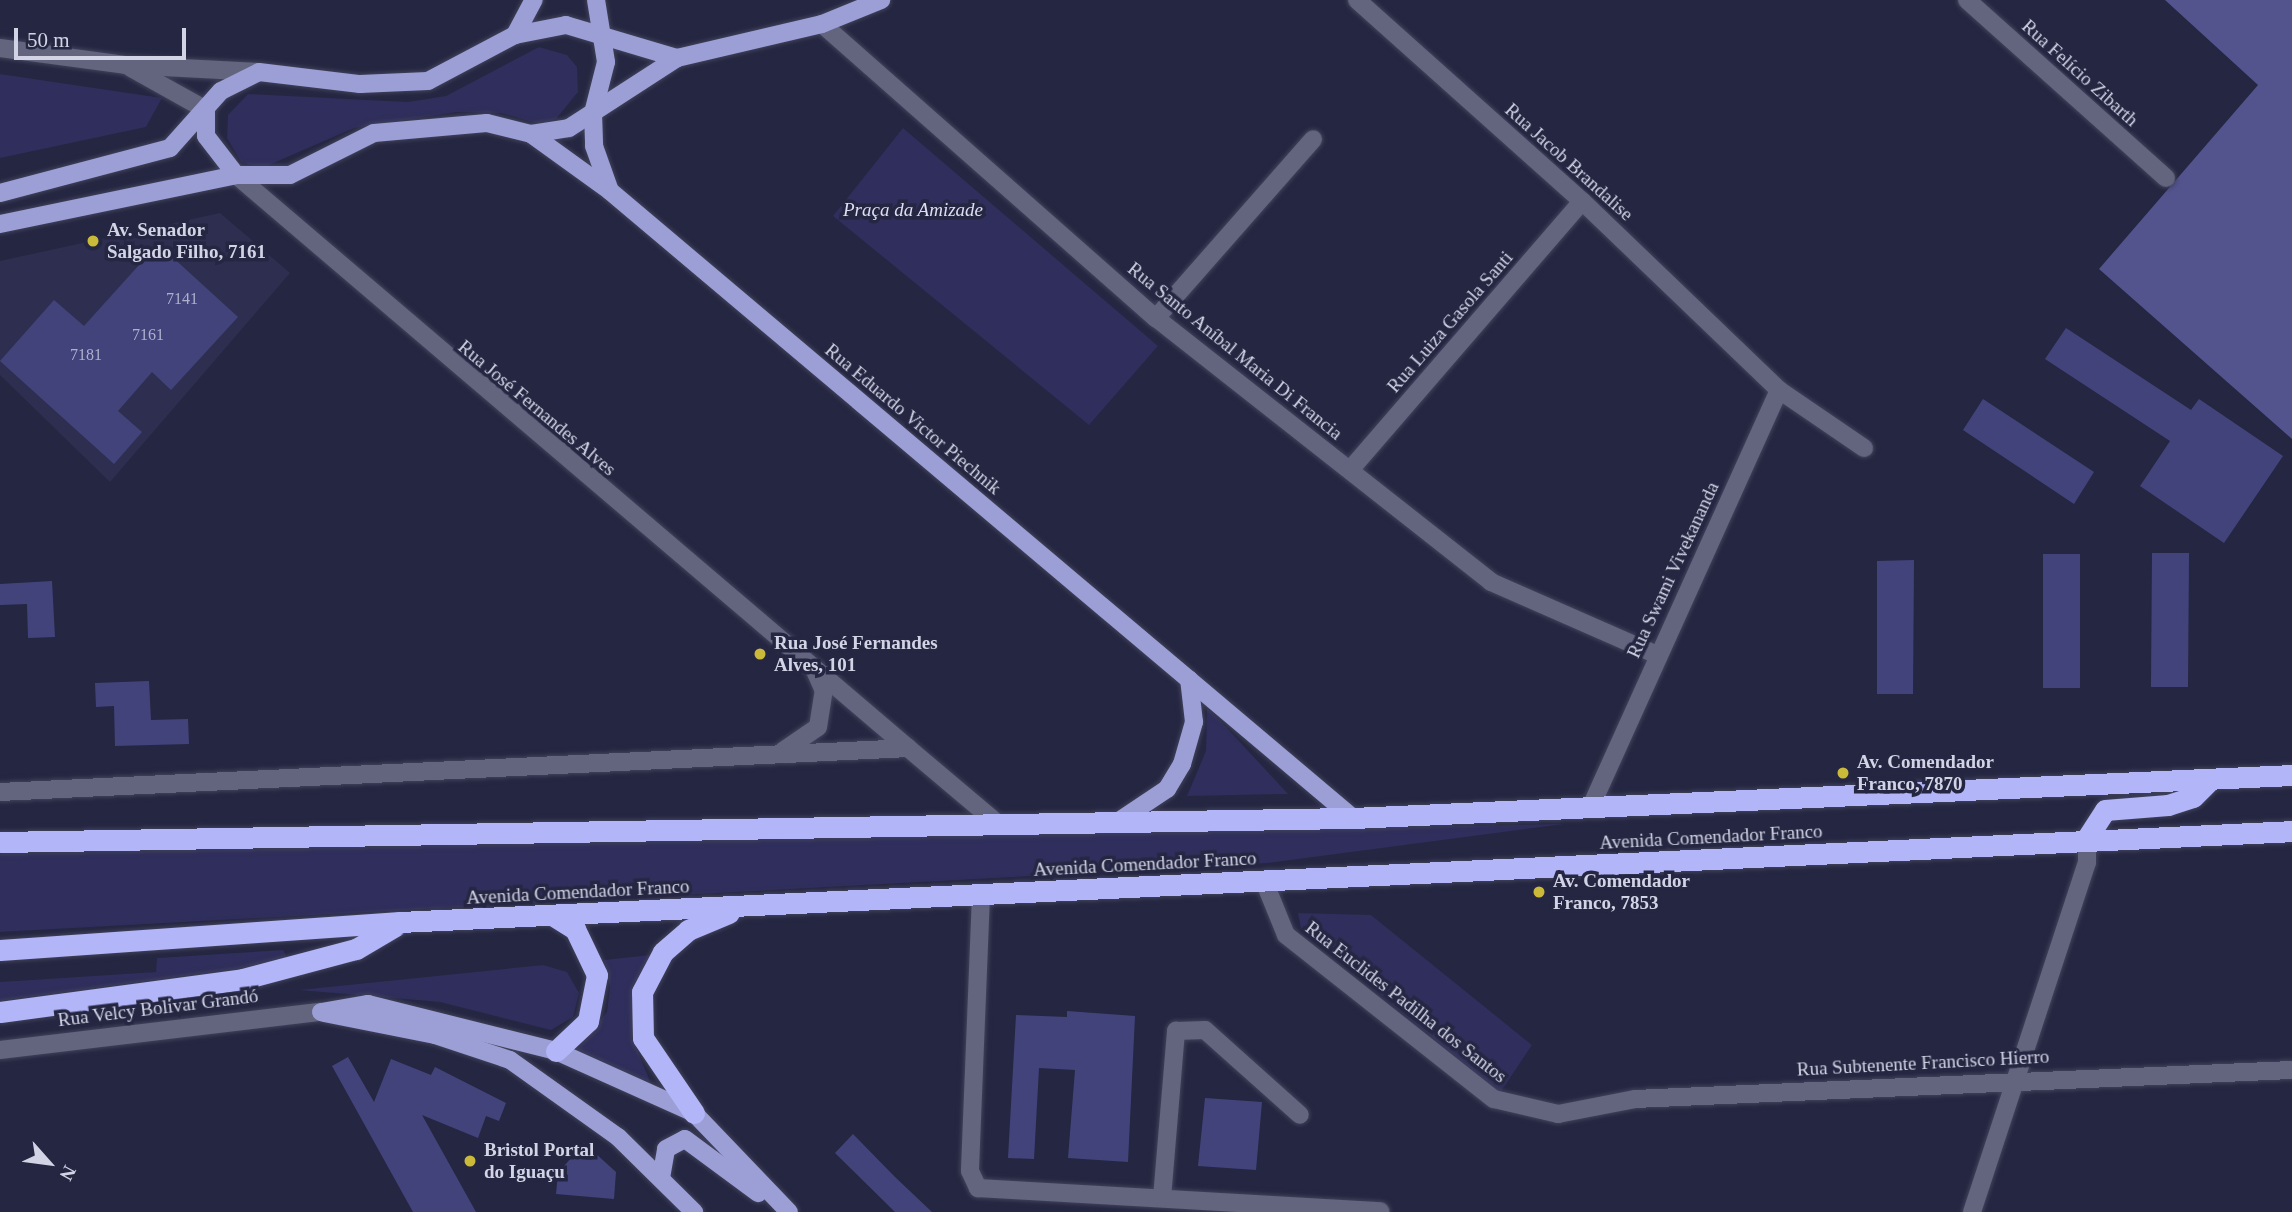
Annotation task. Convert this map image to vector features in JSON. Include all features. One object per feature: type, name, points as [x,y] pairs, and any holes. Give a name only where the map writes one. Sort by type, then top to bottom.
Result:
[{"type":"highway","name":"Avenida Comendador Franco","points":[[0,842],[155,837],[1353,818],[2209,781],[2292,775]]},
{"type":"highway","points":[[2087,838],[2105,810],[2168,805],[2193,797],[2209,781]]},
{"type":"highway","name":"Avenida Comendador Franco","points":[[0,950],[400,922],[2087,838],[2292,831]]},
{"type":"highway","points":[[694,1113],[643,1038],[642,992],[671,944],[743,907]]},
{"type":"highway","points":[[554,916],[575,929],[597,975],[588,1021],[556,1051]]},
{"type":"highway","points":[[0,1012],[243,979],[356,949],[400,922]]},
{"type":"main road","points":[[515,35],[534,0]]},
{"type":"main road","points":[[596,0],[604,35],[605,75],[593,113],[594,146],[610,191]]},
{"type":"main road","points":[[0,224],[236,175],[290,175],[374,133],[487,123],[531,134],[569,128],[677,58],[822,24],[881,0]]},
{"type":"main road","points":[[0,193],[170,148],[221,91],[259,72],[360,85],[428,80],[515,35],[566,26],[677,58]]},
{"type":"main road","points":[[206,110],[206,136],[236,175]]},
{"type":"main road","name":"Rua Eduardo Victor Piechnik","points":[[531,134],[610,191],[1353,818]]},
{"type":"main road","points":[[1114,823],[1167,789],[1182,764],[1194,722],[1189,679]]},
{"type":"main road","name":"Rua Velcy Bolivar Grandó","points":[[321,1012],[368,1004],[556,1051],[694,1113],[789,1212]]},
{"type":"main road","name":"Rua Velcy Bolivar Grandó","points":[[321,1012],[435,1035],[510,1060],[566,1095],[661,1178],[694,1212]]},
{"type":"main road","points":[[661,1178],[666,1149],[685,1139],[783,1212]]},
{"type":"street","name":"Rua Jacob Brandalise","points":[[1357,0],[1582,201],[1779,390]]},
{"type":"street","name":"Rua Felício Zibarth","points":[[1967,0],[2166,178]]},
{"type":"street","name":"Rua Santo Aníbal Maria Di Francia","points":[[822,24],[1156,318],[1491,582],[1657,655]]},
{"type":"street","points":[[0,48],[125,65],[259,72]]},
{"type":"street","points":[[125,65],[206,110]]},
{"type":"street","points":[[1156,318],[1313,139]]},
{"type":"street","name":"Rua José Fernandes Alves","points":[[236,175],[908,748]]},
{"type":"street","name":"Rua Luiza Gasola Santi","points":[[1350,470],[1582,201]]},
{"type":"street","points":[[1779,390],[1864,448]]},
{"type":"street","name":"Rua Swami Vivekananda","points":[[1590,807],[1779,390]]},
{"type":"street","points":[[777,754],[818,727],[824,691],[814,669]]},
{"type":"street","points":[[0,792],[908,748],[997,823]]},
{"type":"street","points":[[1972,1212],[2087,863],[2087,838]]},
{"type":"street","name":"Rua Euclides Padilha dos Santos","points":[[1264,881],[1286,935],[1494,1099],[1558,1115]]},
{"type":"street","points":[[981,895],[970,1171],[978,1188],[1380,1211]]},
{"type":"street","name":"Rua Velcy Bolivar Grandó","points":[[0,1050],[321,1012]]},
{"type":"street","points":[[1162,1198],[1176,1031],[1205,1030],[1300,1115]]},
{"type":"street","name":"Rua Subtenente Francisco Hierro","points":[[1558,1115],[1635,1099],[2016,1078],[2292,1070]]},
{"type":"shaded area","points":[[2165,0],[2292,0],[2292,439],[2099,269],[2258,85]]},
{"type":"shaded area","points":[[220,213],[290,273],[110,482],[0,375],[0,261]]},
{"type":"green space","points":[[539,47],[567,55],[577,67],[578,92],[556,119],[539,124],[502,113],[456,112],[354,128],[262,168],[241,162],[227,138],[228,115],[248,94],[408,102],[446,96]]},
{"type":"green space","points":[[0,74],[162,98],[146,127],[0,158]]},
{"type":"green space","name":"Praça da Amizade","points":[[903,128],[1158,346],[1089,425],[833,216]]},
{"type":"green space","points":[[1207,708],[1288,794],[1187,796],[1206,751]]},
{"type":"green space","points":[[1564,824],[1269,863],[0,932],[0,854]]},
{"type":"green space","points":[[1298,913],[1371,915],[1532,1045],[1500,1093],[1301,929]]},
{"type":"green space","points":[[283,950],[287,957],[243,968],[0,1001],[0,982],[156,972],[157,958]]},
{"type":"green space","points":[[650,955],[634,1001],[632,1038],[652,1086],[574,1053],[607,1012],[610,987],[604,960]]},
{"type":"green space","points":[[543,965],[567,972],[579,993],[573,1017],[551,1030],[440,1002],[299,990]]},
{"type":"building","points":[[158,244],[238,317],[171,390],[152,372],[118,411],[142,432],[114,464],[0,361],[54,300],[84,326]]},
{"type":"building","points":[[2066,328],[2191,410],[2199,399],[2283,456],[2224,543],[2140,486],[2170,441],[2045,359]]},
{"type":"building","points":[[1983,399],[2094,472],[2074,504],[1963,430]]},
{"type":"building","points":[[2152,553],[2189,553],[2188,687],[2151,687]]},
{"type":"building","points":[[2043,554],[2080,554],[2080,688],[2043,688]]},
{"type":"building","points":[[1914,560],[1913,694],[1877,694],[1877,561]]},
{"type":"building","points":[[52,581],[55,637],[28,638],[27,604],[0,605],[0,584]]},
{"type":"building","points":[[149,681],[151,720],[188,719],[189,744],[115,746],[114,706],[96,707],[95,683]]},
{"type":"building","points":[[1067,1011],[1135,1016],[1128,1162],[1068,1158],[1075,1070],[1039,1068],[1034,1159],[1008,1158],[1016,1015],[1067,1017]]},
{"type":"building","points":[[348,1057],[374,1102],[391,1059],[431,1075],[435,1067],[506,1103],[499,1121],[486,1116],[478,1138],[422,1115],[476,1212],[413,1212],[332,1066]]},
{"type":"building","points":[[1205,1098],[1262,1102],[1256,1170],[1198,1166]]},
{"type":"building","points":[[853,1134],[932,1212],[895,1212],[835,1153]]},
{"type":"building","points":[[584,1143],[616,1172],[614,1199],[556,1194],[558,1173]]},
{"type":"place","name":"Av. Senador Salgado Filho, 7161","points":[[93,241]]},
{"type":"place","name":"Rua José Fernandes Alves, 101","points":[[760,654]]},
{"type":"place","name":"Av. Comendador Franco, 7870","points":[[1843,773]]},
{"type":"place","name":"Av. Comendador Franco, 7853","points":[[1539,892]]},
{"type":"place","name":"Bristol Portal do Iguaçu","points":[[470,1161]]}]
